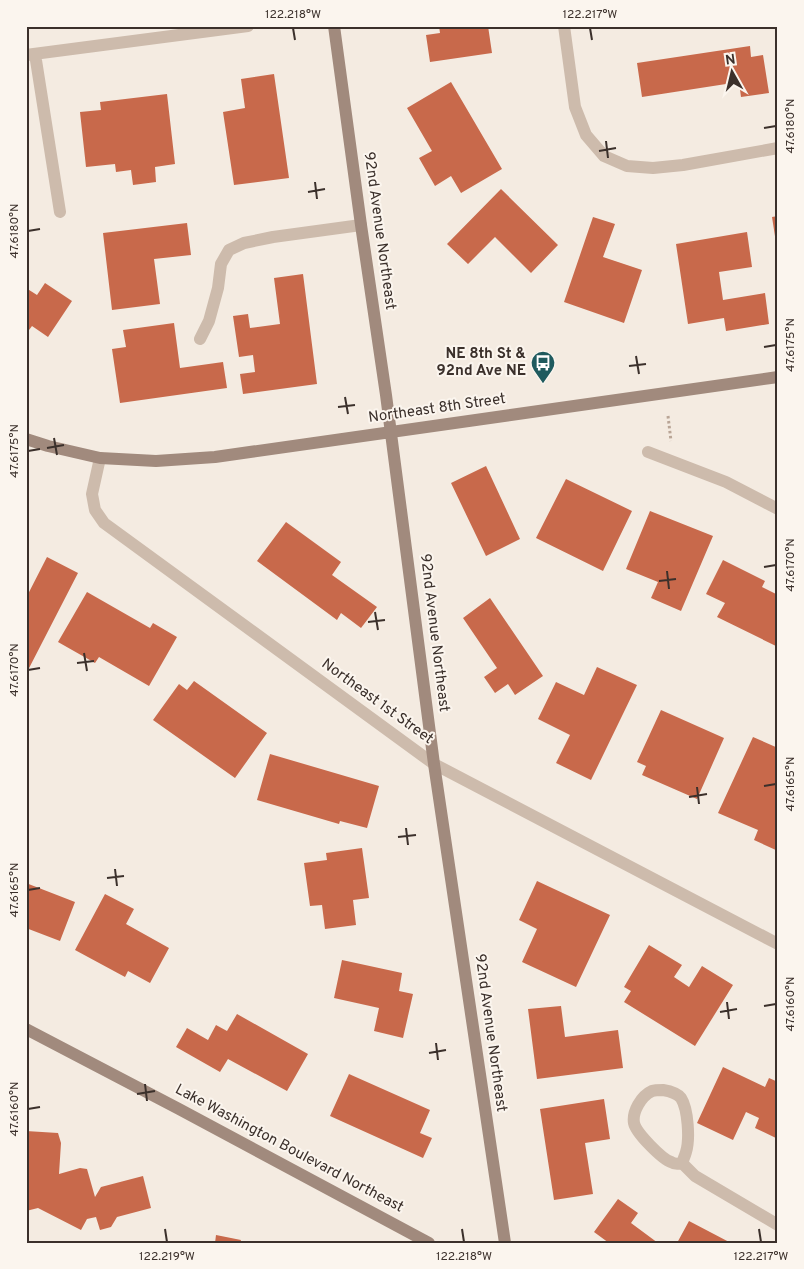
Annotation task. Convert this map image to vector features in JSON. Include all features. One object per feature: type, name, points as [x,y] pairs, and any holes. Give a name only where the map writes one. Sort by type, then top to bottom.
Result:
[{"type":"main road","name":"92nd Avenue Northeast","points":[[334,26],[386,395],[434,764],[505,1243]]},
{"type":"main road","name":"Northeast 8th Street","points":[[100,458],[156,460],[215,457],[778,377]]},
{"type":"main road","points":[[26,439],[100,458]]},
{"type":"main road","name":"Lake Washington Boulevard Northeast","points":[[26,1029],[429,1243]]},
{"type":"street","points":[[60,212],[31,55],[248,26]]},
{"type":"street","points":[[564,26],[576,107],[586,135],[604,156],[627,166],[653,168],[683,165],[778,148]]},
{"type":"street","points":[[200,338],[209,321],[218,288],[221,264],[229,250],[244,243],[274,237],[362,225]]},
{"type":"street","points":[[648,452],[726,482],[778,510]]},
{"type":"street","name":"Northeast 1st Street","points":[[100,458],[92,494],[96,510],[104,523],[434,764],[778,944]]},
{"type":"street","points":[[652,1091],[671,1091],[680,1097],[685,1108],[688,1136],[687,1151],[682,1163],[669,1162],[653,1148],[634,1124],[635,1110],[642,1099],[652,1091]]},
{"type":"street","points":[[682,1163],[696,1176],[778,1225]]},
{"type":"building","points":[[439,26],[488,26],[492,53],[430,62],[426,35],[440,33]]},
{"type":"building","points":[[750,46],[751,57],[763,55],[769,93],[741,97],[739,82],[642,97],[637,63]]},
{"type":"building","points":[[274,74],[289,178],[234,185],[223,112],[245,108],[241,79]]},
{"type":"building","points":[[451,82],[502,169],[461,193],[451,176],[435,186],[419,158],[432,151],[407,108]]},
{"type":"building","points":[[167,94],[175,164],[155,167],[156,182],[133,185],[131,170],[116,172],[115,164],[86,167],[80,112],[101,110],[100,102]]},
{"type":"building","points":[[501,189],[558,245],[531,273],[495,237],[468,264],[447,244]]},
{"type":"building","points":[[778,216],[778,249],[777,249],[772,217]]},
{"type":"building","points":[[593,217],[615,224],[603,257],[642,270],[624,323],[564,302]]},
{"type":"building","points":[[187,223],[191,255],[154,259],[160,304],[112,310],[103,233]]},
{"type":"building","points":[[747,232],[752,267],[719,272],[723,300],[765,293],[769,324],[726,331],[724,318],[688,324],[676,244]]},
{"type":"building","points":[[303,274],[317,384],[243,394],[240,374],[255,372],[253,355],[239,357],[233,316],[248,314],[250,328],[280,324],[274,278]]},
{"type":"building","points":[[45,283],[72,301],[48,337],[32,326],[26,334],[26,288],[37,295]]},
{"type":"building","points":[[174,323],[180,368],[223,362],[227,388],[120,403],[112,349],[126,347],[123,330]]},
{"type":"building","points":[[486,466],[520,539],[486,556],[451,483]]},
{"type":"building","points":[[566,479],[632,511],[603,571],[536,538]]},
{"type":"building","points":[[650,511],[713,536],[681,611],[651,598],[658,582],[626,569]]},
{"type":"building","points":[[286,522],[341,562],[332,575],[377,607],[361,628],[341,613],[337,620],[257,561]]},
{"type":"building","points":[[47,557],[78,573],[26,674],[26,598]]},
{"type":"building","points":[[723,560],[765,581],[762,587],[778,595],[778,647],[717,617],[725,603],[706,594]]},
{"type":"building","points":[[87,592],[150,628],[153,623],[177,637],[149,686],[99,657],[95,663],[58,642]]},
{"type":"building","points":[[490,598],[543,676],[515,695],[508,684],[495,693],[484,677],[497,668],[463,618]]},
{"type":"building","points":[[597,667],[637,685],[591,780],[556,763],[570,735],[538,719],[556,682],[584,695]]},
{"type":"building","points":[[194,681],[267,733],[235,778],[153,720],[179,684],[187,690]]},
{"type":"building","points":[[661,710],[724,738],[697,799],[642,775],[646,766],[637,762]]},
{"type":"building","points":[[753,737],[778,748],[778,756],[775,762],[778,763],[778,851],[754,840],[758,830],[718,813]]},
{"type":"building","points":[[270,754],[379,786],[367,828],[340,821],[339,824],[257,800]]},
{"type":"building","points":[[362,848],[369,898],[353,900],[356,925],[325,929],[322,905],[310,906],[304,863],[327,860],[326,853]]},
{"type":"building","points":[[537,881],[610,915],[576,987],[522,962],[537,929],[519,920]]},
{"type":"building","points":[[26,883],[75,902],[60,941],[26,928]]},
{"type":"building","points":[[105,894],[134,909],[126,924],[169,948],[150,983],[128,971],[125,977],[75,950]]},
{"type":"building","points":[[649,945],[682,965],[674,977],[689,987],[702,966],[733,985],[695,1046],[624,1002],[631,991],[624,987]]},
{"type":"building","points":[[342,960],[402,973],[399,991],[413,994],[403,1038],[374,1031],[379,1008],[334,998]]},
{"type":"building","points":[[561,1006],[565,1037],[618,1030],[623,1068],[537,1079],[528,1009]]},
{"type":"building","points":[[237,1014],[308,1054],[287,1091],[228,1059],[220,1072],[176,1047],[187,1028],[208,1040],[216,1025],[227,1031]]},
{"type":"building","points":[[723,1067],[765,1087],[769,1078],[778,1082],[778,1139],[755,1128],[759,1118],[746,1112],[733,1140],[697,1123]]},
{"type":"building","points":[[349,1074],[430,1110],[420,1133],[432,1138],[423,1158],[330,1116]]},
{"type":"building","points":[[604,1099],[610,1139],[585,1143],[593,1194],[554,1200],[540,1109]]},
{"type":"building","points":[[26,1131],[58,1133],[61,1143],[59,1174],[80,1168],[87,1169],[95,1197],[101,1187],[143,1176],[151,1208],[117,1217],[111,1227],[100,1230],[96,1217],[87,1219],[81,1230],[38,1208],[26,1211]]},
{"type":"building","points":[[618,1199],[638,1213],[631,1223],[658,1243],[609,1243],[594,1232]]},
{"type":"building","points":[[689,1221],[731,1243],[677,1243]]},
{"type":"building","points":[[216,1235],[241,1240],[240,1243],[215,1243]]},
{"type":"place","name":"NE 8th St & 92nd Ave NE","points":[[543,384]]}]
